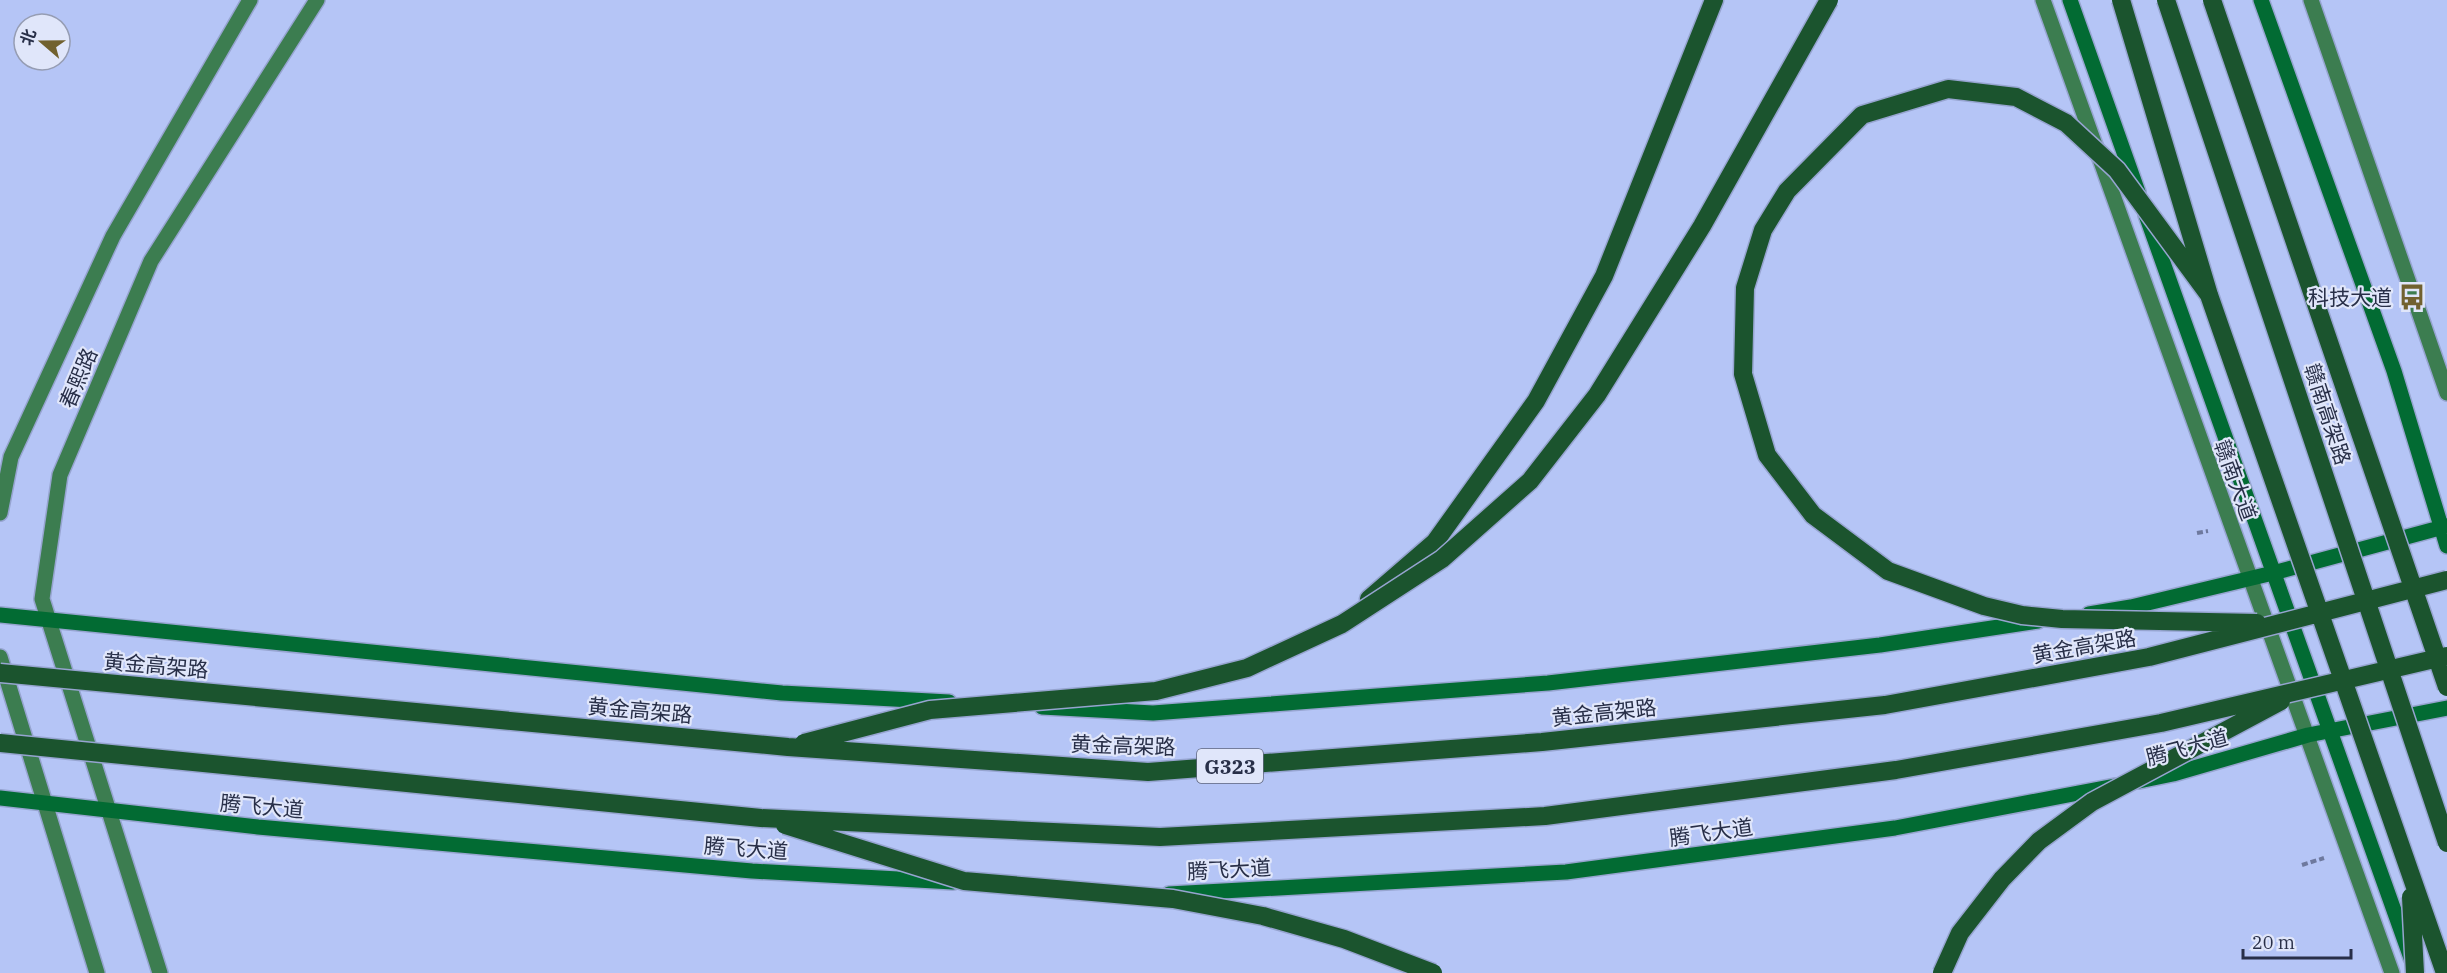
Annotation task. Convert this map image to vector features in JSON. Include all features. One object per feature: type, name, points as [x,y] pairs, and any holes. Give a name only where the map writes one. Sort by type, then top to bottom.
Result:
[{"type":"highway","points":[[1342,624],[1435,542],[1536,401],[1604,276],[1714,0]]},
{"type":"highway","points":[[788,747],[930,710],[1156,691],[1247,668],[1342,624],[1442,559],[1530,482],[1597,395],[1696,236],[1808,42],[1829,0]]},
{"type":"highway","points":[[2121,0],[2209,295],[2410,878],[2445,973]]},
{"type":"highway","name":"赣南高架路","points":[[2166,0],[2447,843]]},
{"type":"highway","name":"赣南高架路","points":[[2212,0],[2447,687]]},
{"type":"highway","points":[[2209,295],[2117,170],[2066,123],[2016,97],[1948,89],[1862,115],[1787,191],[1763,230],[1745,288],[1743,374],[1767,455],[1813,514],[1888,571],[1984,606],[2022,615],[2062,620],[2280,623]]},
{"type":"highway","name":"黄金高架路","points":[[0,673],[788,747],[1148,772],[1542,742],[1885,705],[2149,657],[2447,580]]},
{"type":"highway","points":[[0,743],[760,818],[1160,837],[1545,816],[1896,770],[2161,723],[2447,656]]},
{"type":"highway","points":[[1942,973],[1960,933],[2002,879],[2039,841],[2092,802],[2303,689]]},
{"type":"highway","points":[[760,818],[964,881],[1173,899],[1263,916],[1344,939],[1430,972]]},
{"type":"highway","points":[[2410,878],[2415,973]]},
{"type":"main road","name":"赣南大道","points":[[2070,0],[2415,973]]},
{"type":"main road","points":[[2261,0],[2394,371],[2444,527],[2447,546]]},
{"type":"main road","points":[[0,615],[782,693],[1153,713],[1548,683],[1880,645],[2131,607],[2273,573],[2444,527]]},
{"type":"main road","name":"腾飞大道","points":[[0,798],[111,812],[752,871],[1159,894],[1566,872],[1895,828],[2173,774],[2308,735],[2447,708]]},
{"type":"street","name":"春熙路","points":[[0,513],[10,457],[112,236],[250,0]]},
{"type":"street","name":"春熙路","points":[[160,973],[42,599],[60,475],[151,261],[317,0]]},
{"type":"street","name":"赣南大道","points":[[2043,0],[2392,973]]},
{"type":"street","points":[[2311,0],[2447,393]]},
{"type":"street","points":[[0,657],[97,973]]},
{"type":"place","name":"科技大道","points":[[2412,297]]}]
